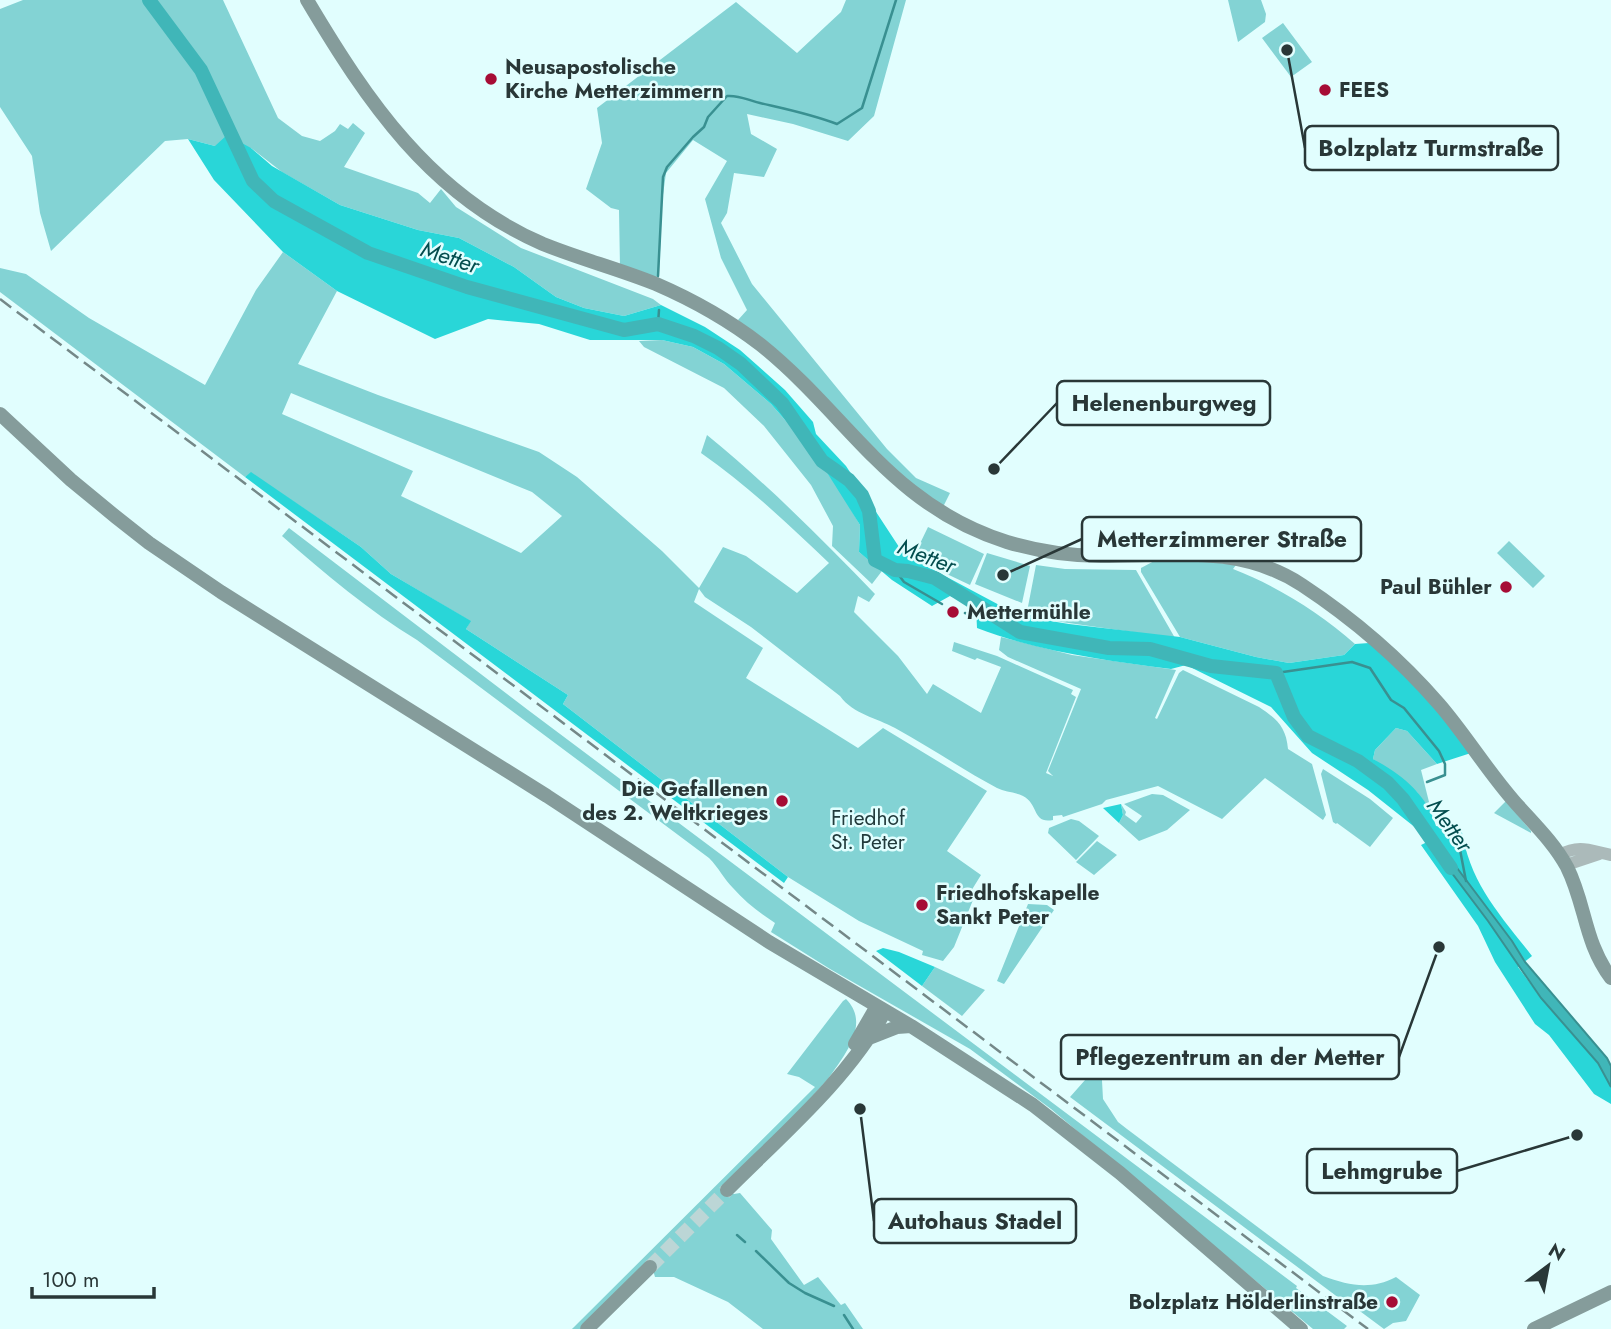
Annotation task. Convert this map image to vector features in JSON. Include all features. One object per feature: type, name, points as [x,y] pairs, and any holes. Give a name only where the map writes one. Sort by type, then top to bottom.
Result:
[{"type":"main road","points":[[307,0],[371,102],[416,155],[479,208],[542,243],[655,284],[727,321],[760,345],[790,372],[903,486],[970,529],[1011,543],[1051,552],[1097,556],[1164,553],[1225,555],[1270,568],[1297,581],[1363,631],[1407,670],[1441,706],[1563,860],[1579,897],[1590,942],[1611,978]]},
{"type":"main road","points":[[0,414],[80,488],[177,562],[313,651],[547,796],[769,942],[1003,1084],[1065,1128],[1301,1329]]},
{"type":"main road","points":[[849,990],[861,1011],[865,1035]]},
{"type":"main road","points":[[727,1190],[841,1072],[881,1008]]},
{"type":"main road","points":[[865,1035],[911,1026]]},
{"type":"main road","points":[[587,1329],[650,1267]]},
{"type":"main road","points":[[1534,1329],[1611,1292]]},
{"type":"street","points":[[1563,860],[1607,855]]},
{"type":"green space","points":[[23,0],[223,0],[278,118],[302,136],[320,141],[340,124],[348,129],[353,123],[365,133],[344,167],[418,193],[430,203],[441,189],[456,207],[521,248],[653,299],[661,305],[624,316],[584,308],[556,297],[514,267],[459,238],[418,230],[340,205],[282,172],[251,148],[215,146],[188,139],[165,141],[51,251],[40,213],[32,156],[0,107],[0,9]]},
{"type":"green space","points":[[846,0],[906,0],[874,116],[848,141],[793,124],[747,114],[751,134],[777,149],[764,177],[734,173],[727,213],[721,223],[752,284],[887,449],[916,478],[950,493],[942,509],[910,487],[738,320],[747,310],[721,258],[705,199],[727,161],[693,140],[666,173],[659,278],[620,267],[619,210],[611,208],[586,189],[602,143],[597,108],[736,2],[797,53],[841,12]]},
{"type":"green space","points":[[1228,0],[1261,0],[1266,14],[1265,22],[1238,42]]},
{"type":"green space","points":[[1283,23],[1312,62],[1291,77],[1262,38]]},
{"type":"green space","name":"Friedhof St. Peter","points":[[283,252],[337,291],[298,364],[539,452],[577,477],[662,551],[699,588],[723,547],[746,556],[797,593],[829,563],[783,519],[701,453],[707,435],[794,512],[875,594],[869,602],[858,596],[854,612],[898,656],[927,694],[933,684],[981,713],[1001,667],[952,651],[954,642],[997,656],[1073,690],[1071,694],[1076,697],[1046,773],[1053,776],[1048,771],[1081,689],[1008,657],[999,650],[1001,637],[1072,655],[1176,670],[1155,718],[1157,719],[1179,673],[1183,670],[1259,707],[1280,724],[1288,749],[1312,764],[1326,815],[1323,820],[1265,778],[1222,819],[1158,786],[1106,800],[1102,804],[1063,817],[1053,816],[1053,820],[1042,819],[1023,796],[997,788],[895,728],[852,707],[751,627],[705,597],[699,589],[694,602],[763,648],[746,678],[858,748],[883,728],[987,791],[947,851],[981,875],[968,896],[973,900],[954,947],[943,961],[922,955],[923,951],[859,921],[788,877],[563,704],[568,695],[466,629],[470,621],[391,574],[361,547],[251,473],[245,477],[0,292],[0,268],[26,274],[89,318],[205,385],[256,290]],"holes":[[[291,393],[532,492],[562,516],[521,553],[401,496],[413,471],[282,414]]]},
{"type":"green space","points":[[662,340],[693,347],[724,364],[771,404],[816,455],[860,525],[859,552],[882,571],[872,584],[832,546],[833,526],[811,485],[764,426],[724,388],[644,347],[639,341]]},
{"type":"green space","points":[[928,527],[984,554],[970,585],[913,558]]},
{"type":"green space","points":[[289,528],[1347,1326],[1344,1329],[1313,1329],[1051,1109],[970,1049],[771,932],[775,923],[743,898],[709,858],[417,640],[347,591],[282,536]]},
{"type":"green space","points":[[1509,541],[1545,576],[1533,588],[1497,553]]},
{"type":"green space","points":[[987,553],[1030,566],[1022,603],[975,584]]},
{"type":"green space","points":[[1190,559],[1236,565],[1233,569],[1297,601],[1355,644],[1344,655],[1289,663],[1180,637],[1141,568],[1156,560]]},
{"type":"green space","points":[[1036,565],[1065,569],[1136,570],[1175,638],[1026,617]]},
{"type":"green space","points":[[1396,728],[1407,731],[1437,764],[1421,770],[1432,814],[1417,792],[1373,759],[1375,750]]},
{"type":"green space","points":[[1323,769],[1370,799],[1393,818],[1370,847],[1333,822],[1321,774]]},
{"type":"green space","points":[[1152,794],[1163,795],[1190,810],[1167,830],[1139,841],[1119,823],[1123,815],[1121,804],[1125,815],[1136,823],[1142,816],[1124,804]]},
{"type":"green space","points":[[1506,801],[1531,831],[1531,833],[1494,813]]},
{"type":"green space","points":[[1071,819],[1079,821],[1099,836],[1076,860],[1048,833],[1049,828]]},
{"type":"green space","points":[[1097,841],[1117,855],[1094,875],[1076,862]]},
{"type":"green space","points":[[1028,904],[1047,905],[1054,910],[1004,984],[997,981]]},
{"type":"green space","points":[[935,967],[985,990],[962,1016],[922,986]]},
{"type":"green space","points":[[846,999],[853,1009],[856,1029],[841,1060],[828,1079],[727,1190],[734,1194],[740,1193],[772,1230],[771,1239],[804,1285],[818,1277],[841,1305],[845,1303],[863,1329],[763,1329],[728,1302],[674,1277],[655,1277],[653,1270],[624,1285],[580,1329],[572,1329],[815,1087],[799,1077],[787,1074]]},
{"type":"green space","points":[[1101,1062],[1103,1099],[1118,1122],[1323,1276],[1360,1285],[1378,1284],[1396,1277],[1420,1295],[1406,1321],[1393,1323],[1384,1329],[1070,1097]]},
{"type":"shaded area","points":[[227,135],[251,148],[272,166],[340,205],[418,230],[459,238],[514,267],[556,297],[584,308],[624,316],[661,305],[705,327],[740,350],[785,390],[813,422],[816,434],[846,466],[901,550],[1020,616],[1180,637],[1289,663],[1344,655],[1355,644],[1369,643],[1423,695],[1471,753],[1437,764],[1407,731],[1396,728],[1375,750],[1373,759],[1412,786],[1426,804],[1436,826],[1442,827],[1448,833],[1461,827],[1465,847],[1478,881],[1497,911],[1532,956],[1518,967],[1541,998],[1598,1063],[1611,1087],[1611,1104],[1594,1094],[1549,1035],[1535,1024],[1495,962],[1478,926],[1421,845],[1431,840],[1368,790],[1312,753],[1271,707],[1186,665],[1171,669],[1049,649],[977,628],[976,607],[950,596],[932,606],[892,580],[859,552],[860,525],[816,455],[771,404],[724,364],[693,347],[662,340],[590,340],[539,324],[488,319],[435,339],[337,291],[283,252],[214,180],[188,139],[215,146]]},
{"type":"shaded area","points":[[251,472],[361,547],[391,574],[471,621],[466,629],[568,695],[563,704],[788,877],[784,883],[245,477]]},
{"type":"shaded area","points":[[1121,804],[1123,815],[1119,823],[1103,808]]},
{"type":"shaded area","points":[[1445,852],[1525,962],[1607,1058],[1611,1066],[1611,1087],[1598,1063],[1541,998],[1439,856]]},
{"type":"shaded area","points":[[883,948],[935,967],[922,986],[876,951]]},
{"type":"waterway","name":"Metter","points":[[149,0],[201,70],[253,181],[274,201],[368,253],[467,287],[624,330],[658,324],[694,336],[718,348],[741,364],[782,403],[822,461],[849,480],[862,495],[869,511],[875,560],[895,570],[935,578],[1020,632],[1109,648],[1150,649],[1211,666],[1276,673],[1294,717],[1308,736],[1358,761],[1388,783],[1403,799],[1451,868]]},
{"type":"waterway","points":[[658,276],[663,177],[667,167],[704,127],[708,117],[727,96],[732,96],[837,124],[862,108],[896,0]]},
{"type":"waterway","points":[[658,324],[659,310]]},
{"type":"waterway","points":[[895,570],[904,582],[942,604]]},
{"type":"waterway","points":[[965,613],[989,613]]},
{"type":"waterway","points":[[1276,673],[1352,662],[1370,668],[1391,700],[1404,708],[1439,751],[1445,764],[1445,775],[1427,782]]},
{"type":"waterway","points":[[1456,829],[1466,881]]},
{"type":"waterway","points":[[737,1235],[745,1242]]},
{"type":"waterway","points":[[756,1251],[789,1283],[834,1306]]},
{"type":"waterway","points":[[844,1315],[853,1329]]},
{"type":"tunnel","points":[[650,1267],[727,1190]]},
{"type":"railway","points":[[0,299],[1368,1329]]},
{"type":"place","name":"Bolzplatz Turmstraße","points":[[1287,50]]},
{"type":"place","name":"Neusapostolische Kirche Metterzimmern","points":[[491,79]]},
{"type":"place","name":"FEES","points":[[1325,90]]},
{"type":"place","name":"Helenenburgweg","points":[[994,469]]},
{"type":"place","name":"Metterzimmerer Straße","points":[[1003,575]]},
{"type":"place","name":"Paul Bühler","points":[[1506,587]]},
{"type":"place","name":"Mettermühle","points":[[953,612]]},
{"type":"place","name":"Die Gefallenen des 2. Weltkrieges","points":[[782,801]]},
{"type":"place","name":"Friedhofskapelle Sankt Peter","points":[[922,905]]},
{"type":"place","name":"Pflegezentrum an der Metter","points":[[1439,947]]},
{"type":"place","name":"Autohaus Stadel","points":[[860,1109]]},
{"type":"place","name":"Lehmgrube","points":[[1577,1135]]},
{"type":"place","name":"Bolzplatz Hölderlinstraße","points":[[1392,1302]]}]
